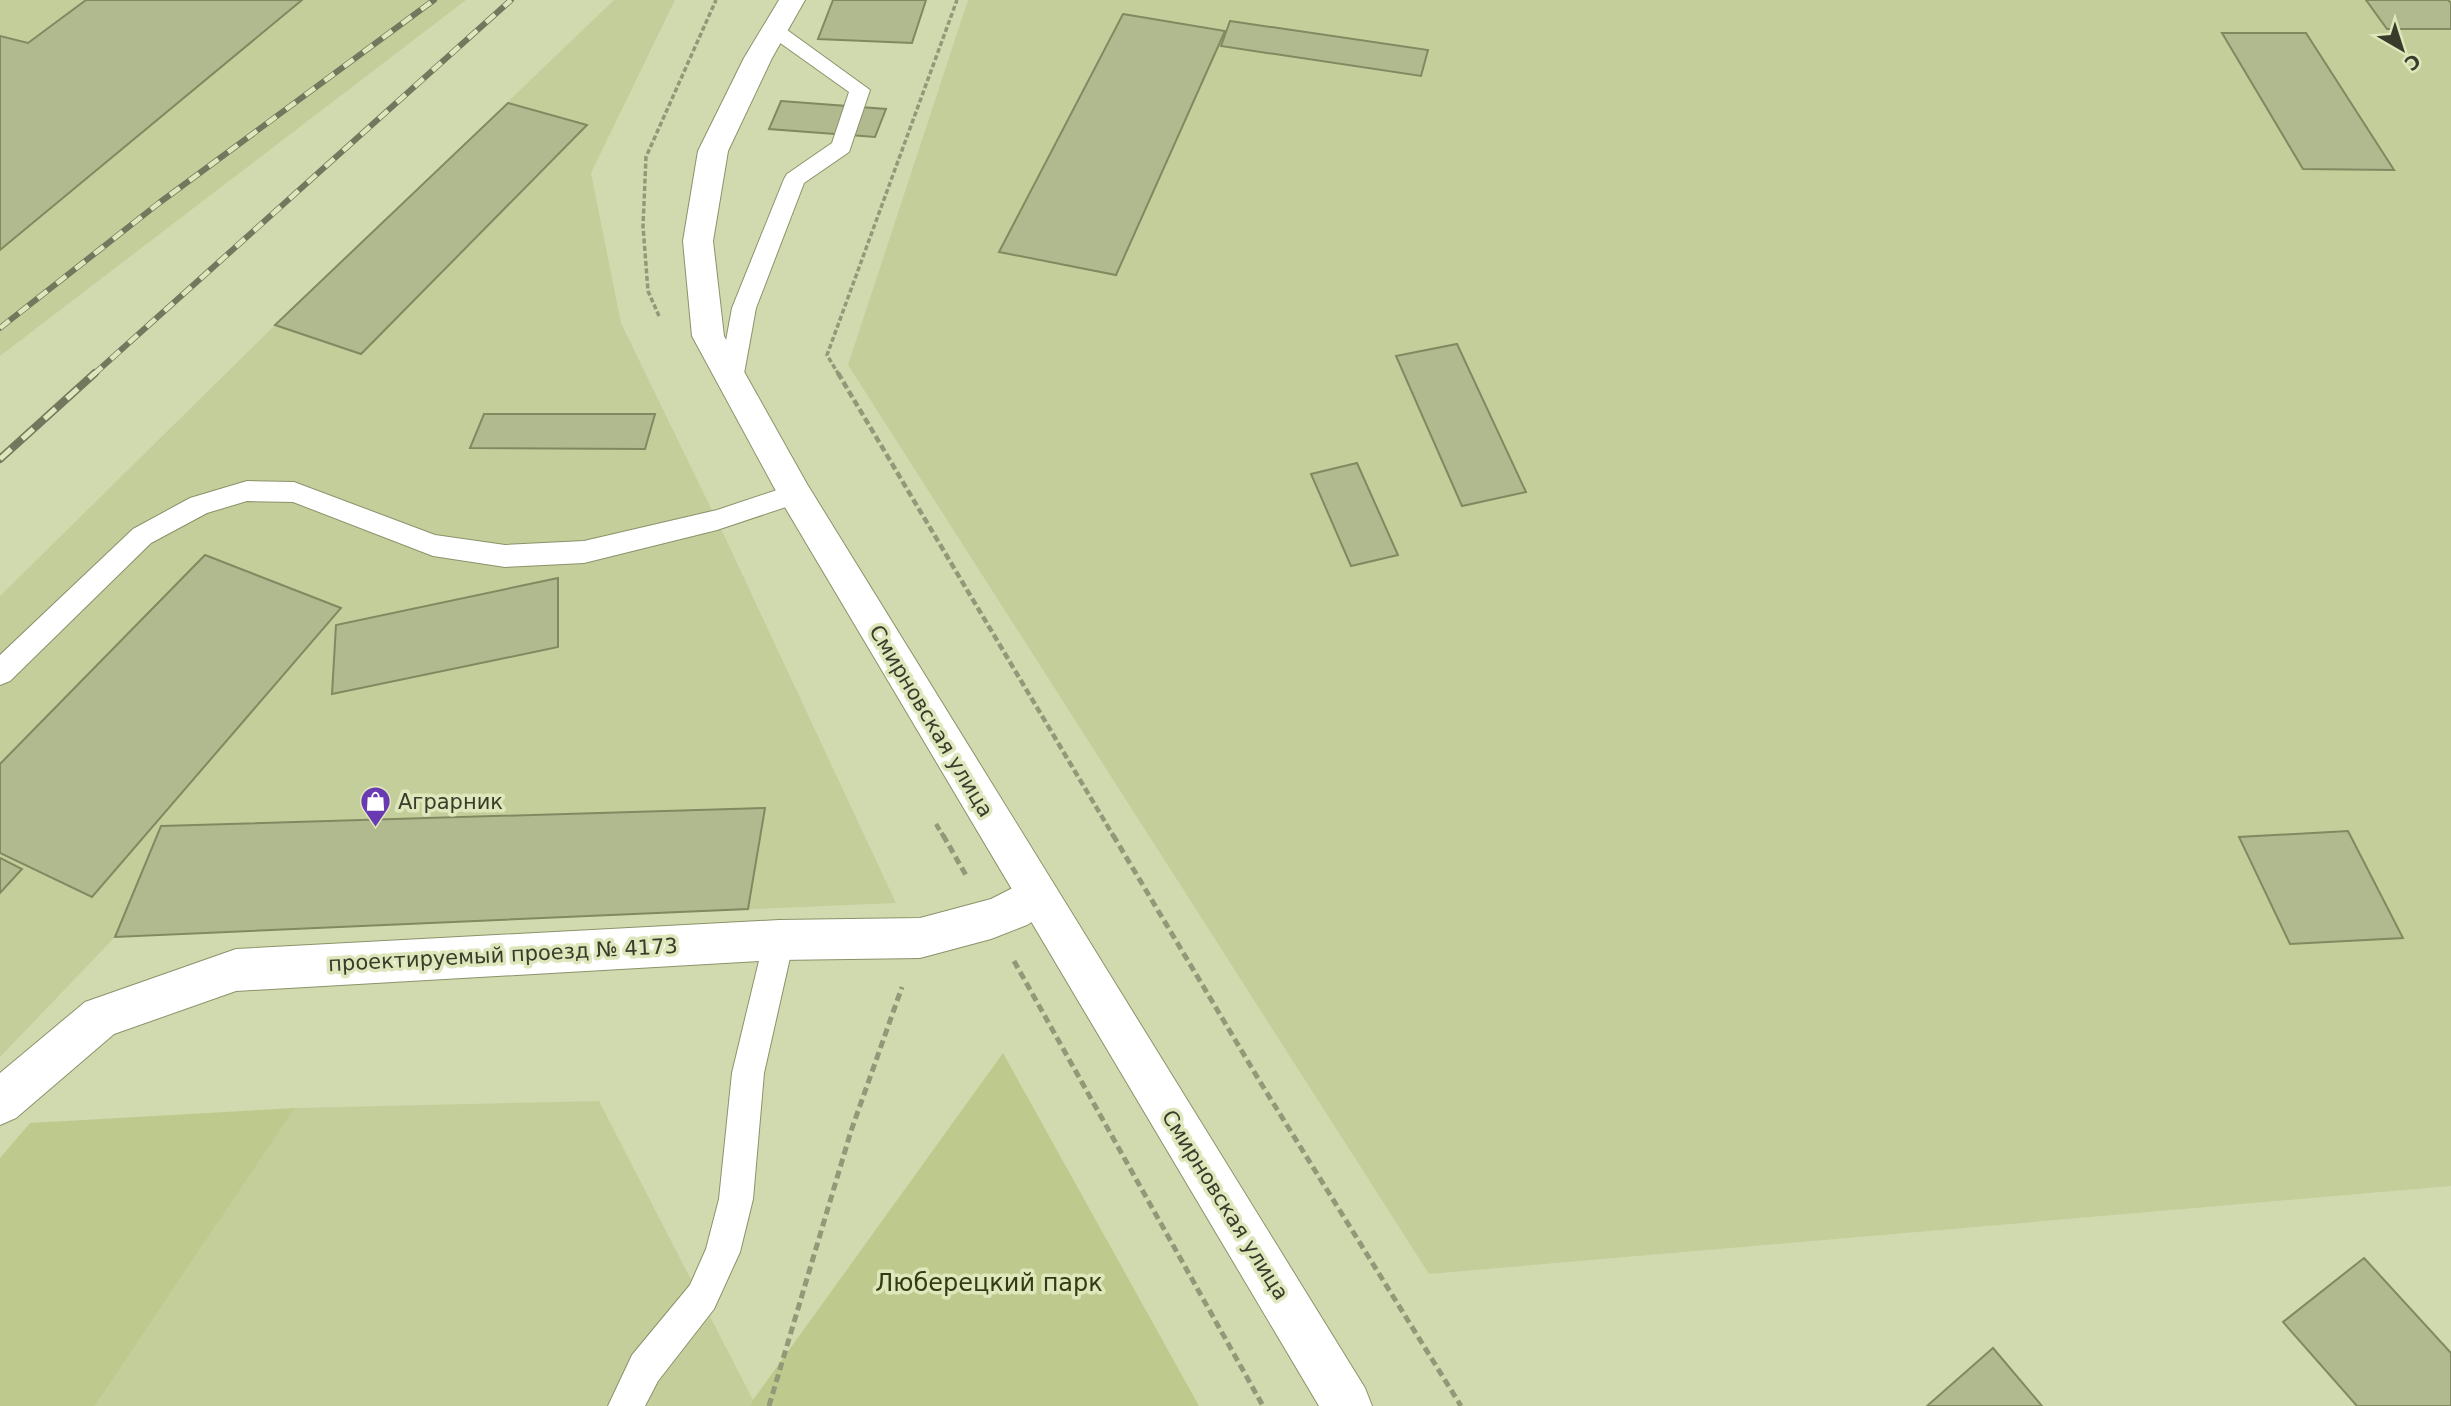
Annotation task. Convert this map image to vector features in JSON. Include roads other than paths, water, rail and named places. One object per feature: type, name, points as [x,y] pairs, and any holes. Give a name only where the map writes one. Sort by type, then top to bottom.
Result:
[{"type":"main road","name":"Смирновская улица","points":[[792,0],[758,58],[713,151],[698,241],[708,336],[795,494],[1347,1406]]},
{"type":"main road","name":"проектируемый проезд № 4173","points":[[0,1102],[100,1017],[236,970],[779,940],[920,938],[991,919],[1012,911],[1036,896]]},
{"type":"lane","points":[[731,379],[744,308],[795,179],[841,148],[860,90],[776,30]]},
{"type":"lane","points":[[0,673],[142,536],[199,505],[247,491],[294,492],[433,545],[505,556],[584,552],[717,520],[795,494]]},
{"type":"lane","points":[[626,1406],[645,1368],[702,1297],[723,1252],[736,1199],[748,1073],[779,940]]},
{"type":"railway","points":[[0,328],[159,203],[434,0]]},
{"type":"railway","points":[[93,375],[511,0]]},
{"type":"railway","points":[[0,459],[95,373]]},
{"type":"place","name":"Аграрник","points":[[375,829]]},
{"type":"park label","name":"Люберецкий парк","points":[[989,1283]]}]
